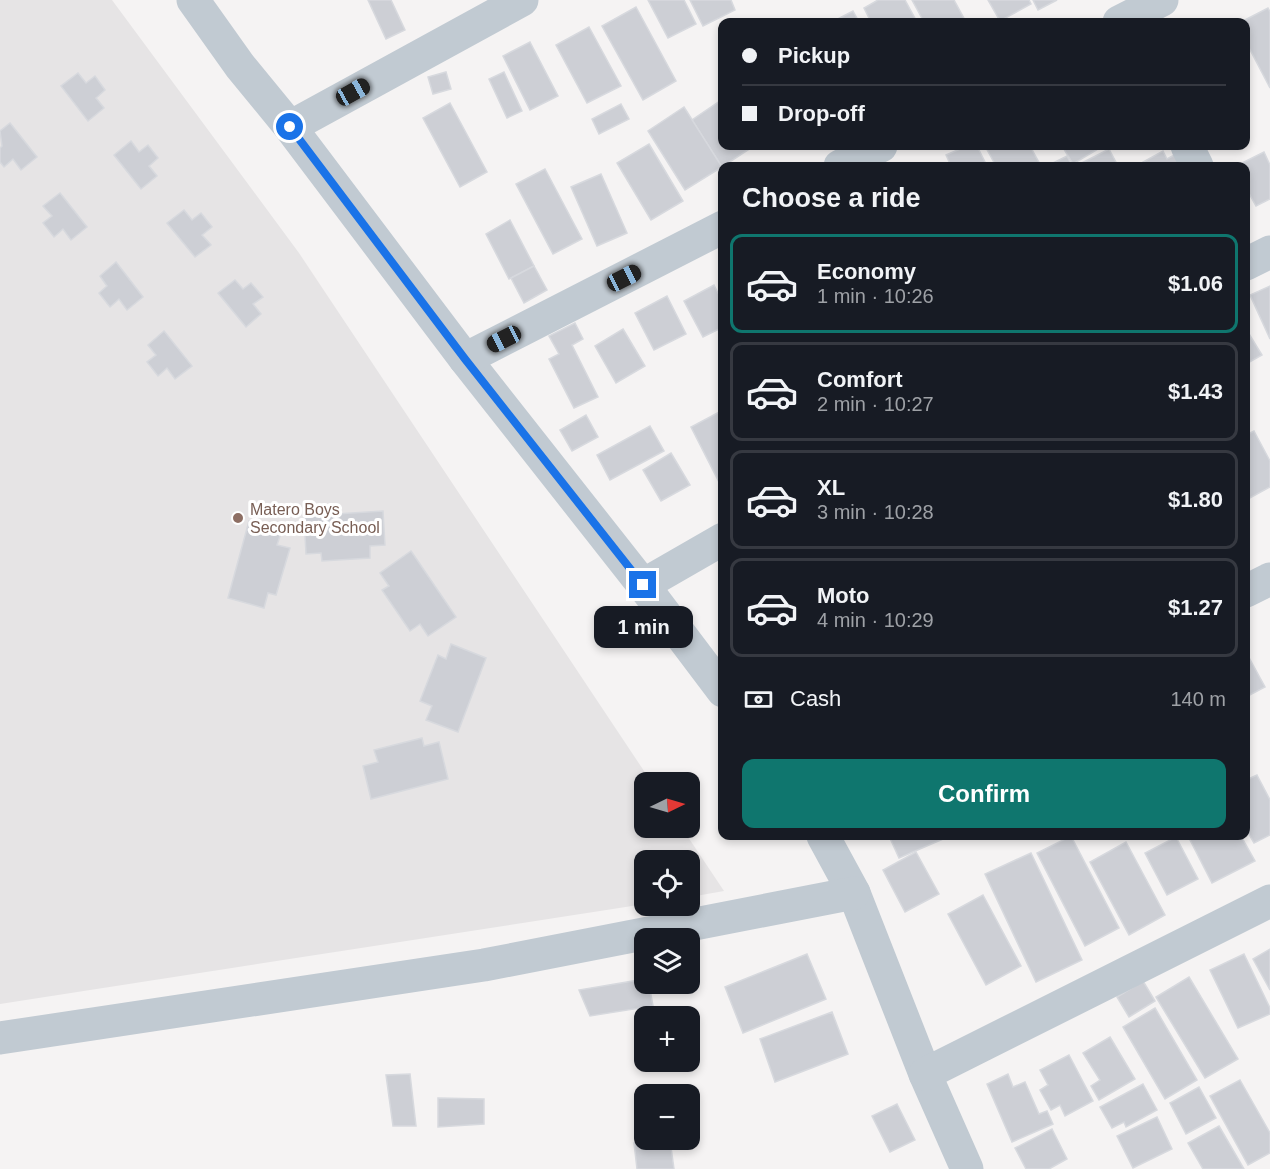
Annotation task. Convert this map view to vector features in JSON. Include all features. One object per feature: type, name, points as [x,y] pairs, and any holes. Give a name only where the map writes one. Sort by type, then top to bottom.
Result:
[{"type":"street","points":[[193,0],[240,66],[290,127],[465,359],[718,684]]},
{"type":"street","points":[[290,127],[522,0]]},
{"type":"street","points":[[1124,16],[1162,0]]},
{"type":"street","points":[[848,162],[873,150]]},
{"type":"street","points":[[465,359],[718,230]]},
{"type":"street","points":[[643,585],[718,542]]},
{"type":"street","points":[[1250,589],[1270,579]]},
{"type":"street","points":[[825,840],[854,893],[925,1074],[967,1169]]},
{"type":"street","points":[[0,1038],[484,965],[854,893]]},
{"type":"street","points":[[925,1074],[1270,901]]},
{"type":"shaded area","name":"Matero Boys Secondary School","points":[[0,0],[112,0],[299,253],[645,772],[634,772],[634,838],[689,838],[697,850],[634,850],[634,906],[0,1004]]},
{"type":"shaded area","name":"Matero Boys Secondary School","points":[[700,855],[724,891],[700,895]]},
{"type":"building","points":[[368,0],[391,0],[405,30],[386,39]]},
{"type":"building","points":[[648,0],[684,0],[696,24],[668,38]]},
{"type":"building","points":[[690,0],[731,0],[735,10],[703,26]]},
{"type":"building","points":[[878,0],[905,0],[915,18],[869,18],[864,8]]},
{"type":"building","points":[[912,0],[954,0],[964,18],[922,18]]},
{"type":"building","points":[[988,0],[1029,0],[1031,4],[1005,18],[998,18]]},
{"type":"building","points":[[1033,0],[1057,0],[1038,10]]},
{"type":"building","points":[[636,7],[676,81],[643,100],[602,26]]},
{"type":"building","points":[[1268,8],[1270,12],[1270,88],[1250,50],[1249,18]]},
{"type":"building","points":[[853,11],[857,18],[840,18]]},
{"type":"building","points":[[589,27],[621,86],[587,103],[556,45]]},
{"type":"building","points":[[530,42],[558,96],[530,110],[503,56]]},
{"type":"building","points":[[446,72],[451,89],[433,94],[428,77]]},
{"type":"building","points":[[504,72],[522,111],[507,118],[489,79]]},
{"type":"building","points":[[78,73],[86,83],[95,76],[105,90],[96,98],[104,108],[88,121],[61,86]]},
{"type":"building","points":[[718,102],[718,150],[748,150],[730,162],[719,162],[692,120]]},
{"type":"building","points":[[450,103],[487,172],[460,187],[423,118]]},
{"type":"building","points":[[621,104],[629,119],[599,134],[592,119]]},
{"type":"building","points":[[684,107],[719,162],[718,169],[685,190],[648,131]]},
{"type":"building","points":[[10,123],[37,157],[21,170],[13,159],[4,167],[0,162],[2,146],[0,131]]},
{"type":"building","points":[[131,141],[139,152],[148,145],[158,158],[149,166],[157,176],[141,189],[114,155]]},
{"type":"building","points":[[649,144],[683,201],[651,220],[617,163]]},
{"type":"building","points":[[958,150],[979,150],[985,162],[949,162],[946,155]]},
{"type":"building","points":[[987,150],[1032,150],[1039,162],[994,162]]},
{"type":"building","points":[[1064,150],[1096,150],[1076,162],[1072,162]]},
{"type":"building","points":[[1110,150],[1116,162],[1084,162]]},
{"type":"building","points":[[1186,150],[1193,162],[1143,162],[1163,151],[1167,159]]},
{"type":"building","points":[[1264,152],[1270,165],[1270,199],[1256,206],[1250,195],[1250,162],[1244,162]]},
{"type":"building","points":[[1067,156],[1070,162],[1055,162]]},
{"type":"building","points":[[545,169],[582,239],[553,254],[516,184]]},
{"type":"building","points":[[601,174],[627,233],[597,246],[571,187]]},
{"type":"building","points":[[60,193],[87,227],[71,240],[63,229],[54,237],[43,223],[52,216],[43,206]]},
{"type":"building","points":[[184,210],[192,220],[201,213],[212,227],[202,235],[211,245],[195,257],[167,223]]},
{"type":"building","points":[[510,220],[534,266],[509,279],[486,234]]},
{"type":"building","points":[[116,262],[143,297],[127,310],[119,299],[110,307],[99,293],[107,286],[100,276]]},
{"type":"building","points":[[534,266],[547,290],[524,303],[511,278]]},
{"type":"building","points":[[235,280],[243,289],[251,283],[263,297],[253,304],[261,314],[246,327],[218,293]]},
{"type":"building","points":[[714,285],[718,293],[718,330],[703,337],[684,301]]},
{"type":"building","points":[[1270,286],[1270,339],[1250,295]]},
{"type":"building","points":[[667,296],[686,334],[654,350],[635,313]]},
{"type":"building","points":[[575,323],[583,339],[572,345],[598,397],[574,408],[549,359],[559,354],[549,336]]},
{"type":"building","points":[[623,329],[645,366],[616,383],[595,346]]},
{"type":"building","points":[[164,331],[192,366],[175,379],[167,368],[158,376],[147,362],[156,355],[148,345]]},
{"type":"building","points":[[1250,336],[1262,355],[1250,362]]},
{"type":"building","points":[[718,413],[718,480],[691,427]]},
{"type":"building","points":[[586,415],[598,437],[572,451],[560,430]]},
{"type":"building","points":[[650,426],[664,451],[610,480],[597,455]]},
{"type":"building","points":[[1254,431],[1270,461],[1270,487],[1250,498],[1250,433]]},
{"type":"building","points":[[671,453],[690,485],[661,501],[643,470]]},
{"type":"building","points":[[383,511],[385,545],[370,546],[370,558],[322,561],[321,553],[306,554],[304,516]]},
{"type":"building","points":[[249,521],[282,530],[277,545],[290,548],[276,595],[268,593],[264,608],[228,598]]},
{"type":"building","points":[[411,551],[456,617],[428,636],[420,624],[410,631],[382,590],[389,586],[380,573]]},
{"type":"building","points":[[451,644],[486,658],[458,732],[426,720],[432,706],[420,701],[438,655],[446,659]]},
{"type":"building","points":[[1250,659],[1265,687],[1250,695]]},
{"type":"building","points":[[422,738],[424,746],[439,742],[448,779],[371,799],[363,766],[378,762],[374,750]]},
{"type":"building","points":[[1257,775],[1270,800],[1270,835],[1254,843],[1250,836],[1250,778]]},
{"type":"building","points":[[891,840],[941,840],[899,858]]},
{"type":"building","points":[[1063,840],[1073,840],[1119,928],[1085,946],[1037,853]]},
{"type":"building","points":[[1170,840],[1178,840],[1198,879],[1167,895],[1145,853]]},
{"type":"building","points":[[1190,840],[1243,840],[1255,861],[1212,883]]},
{"type":"building","points":[[1126,842],[1165,915],[1129,935],[1090,862]]},
{"type":"building","points":[[916,852],[939,894],[905,912],[883,870]]},
{"type":"building","points":[[1031,853],[1082,960],[1036,982],[985,874]]},
{"type":"building","points":[[983,895],[1021,966],[986,985],[948,914]]},
{"type":"building","points":[[1270,949],[1270,990],[1253,959]]},
{"type":"building","points":[[807,954],[826,999],[743,1033],[725,987]]},
{"type":"building","points":[[1244,954],[1270,1008],[1270,1014],[1238,1028],[1210,970]]},
{"type":"building","points":[[1189,977],[1238,1059],[1205,1078],[1156,997]]},
{"type":"building","points":[[634,981],[634,994],[651,994],[653,1006],[634,1006],[634,1009],[590,1016],[579,990]]},
{"type":"building","points":[[1143,981],[1155,1001],[1129,1017],[1117,997]]},
{"type":"building","points":[[1155,1008],[1197,1080],[1165,1099],[1123,1027]]},
{"type":"building","points":[[832,1012],[848,1054],[775,1082],[760,1039]]},
{"type":"building","points":[[1110,1037],[1135,1079],[1099,1100],[1091,1086],[1100,1080],[1083,1053]]},
{"type":"building","points":[[1069,1055],[1093,1101],[1065,1116],[1060,1105],[1051,1110],[1040,1090],[1048,1085],[1040,1070]]},
{"type":"building","points":[[410,1074],[416,1126],[393,1126],[386,1075]]},
{"type":"building","points":[[1008,1074],[1013,1087],[1025,1082],[1039,1114],[1047,1111],[1053,1124],[1012,1142],[987,1084]]},
{"type":"building","points":[[1240,1080],[1270,1133],[1270,1153],[1248,1165],[1210,1096]]},
{"type":"building","points":[[1143,1084],[1157,1110],[1126,1127],[1124,1122],[1112,1128],[1100,1107]]},
{"type":"building","points":[[1199,1087],[1216,1118],[1186,1134],[1170,1103]]},
{"type":"building","points":[[438,1098],[484,1099],[484,1124],[438,1127]]},
{"type":"building","points":[[897,1104],[915,1140],[890,1152],[872,1116]]},
{"type":"building","points":[[1157,1117],[1172,1149],[1133,1168],[1117,1136]]},
{"type":"building","points":[[1219,1126],[1244,1169],[1203,1169],[1188,1143]]},
{"type":"building","points":[[1052,1129],[1067,1159],[1049,1169],[1026,1169],[1015,1148]]},
{"type":"building","points":[[635,1150],[671,1150],[674,1169],[637,1169]]},
{"type":"place","name":"Matero Boys Secondary School","points":[[238,518]]},
{"type":"route","points":[[290,127],[465,359],[643,585]]}]
